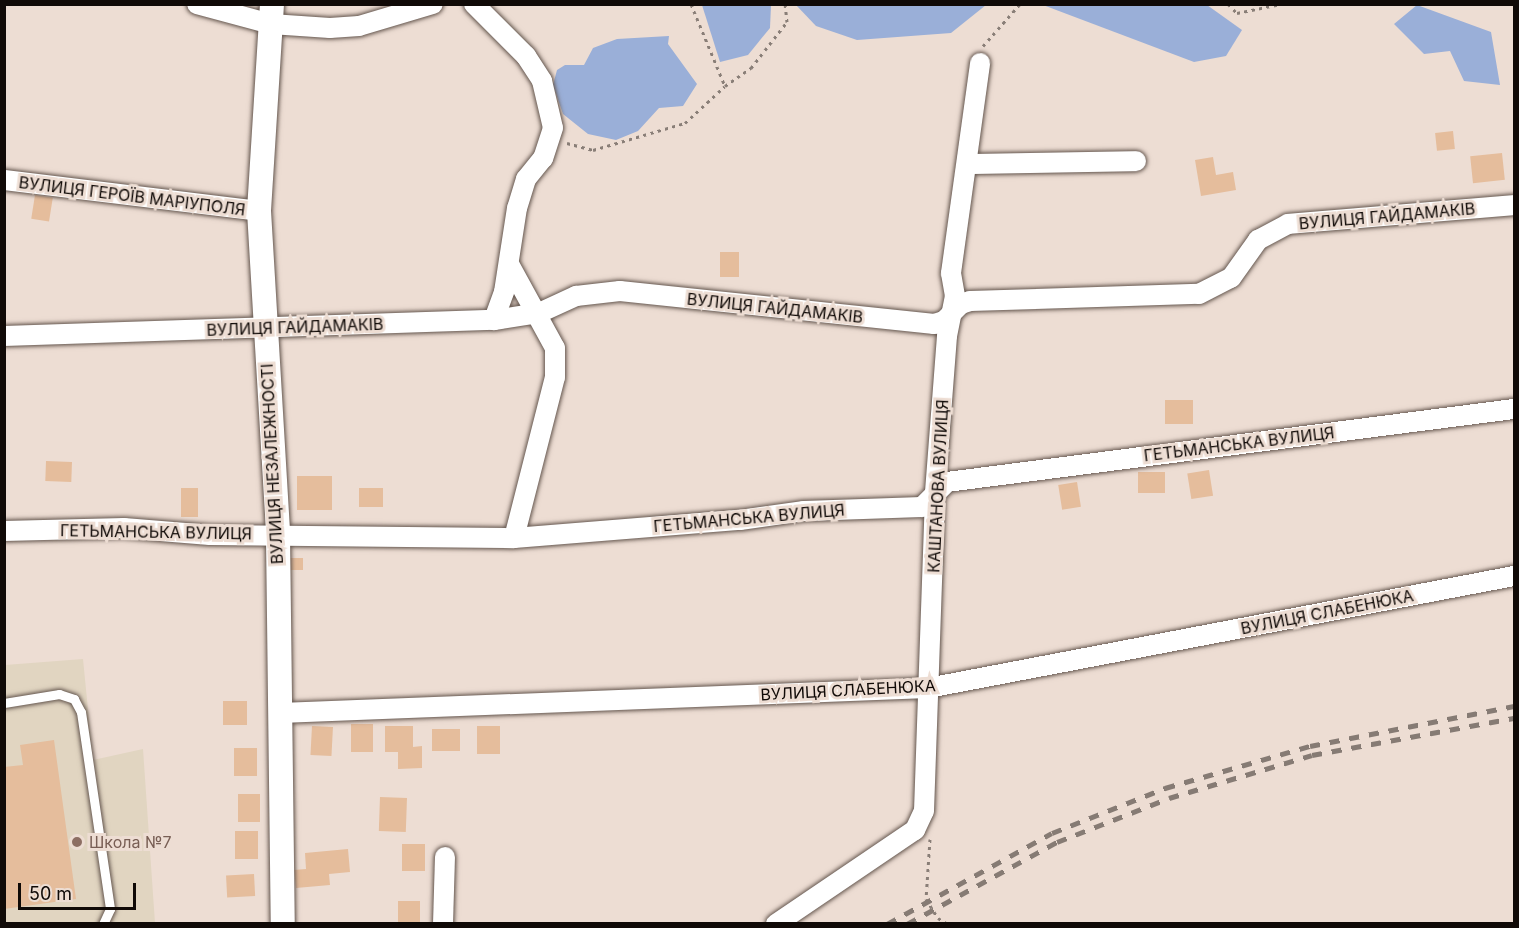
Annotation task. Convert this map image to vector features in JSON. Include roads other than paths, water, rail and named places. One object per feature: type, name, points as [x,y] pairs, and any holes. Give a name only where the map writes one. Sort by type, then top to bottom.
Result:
[{"type":"street","points":[[197,4],[359,26],[433,4]]},
{"type":"street","points":[[474,4],[526,56],[542,81],[551,136],[543,158],[526,179],[494,320]]},
{"type":"street","name":"ВУЛИЦЯ НЕЗАЛЕЖНОСТІ","points":[[272,14],[262,126],[259,212],[263,328],[278,534],[283,924]]},
{"type":"street","name":"КАШТАНОВА ВУЛИЦЯ","points":[[777,924],[915,830],[924,811],[936,492],[947,336],[953,311],[951,273],[968,164],[980,63]]},
{"type":"street","points":[[968,164],[1136,161]]},
{"type":"street","name":"ВУЛИЦЯ ГЕРОЇВ МАРІУПОЛЯ","points":[[4,180],[259,212]]},
{"type":"street","name":"ВУЛИЦЯ ГАЙДАМАКІВ","points":[[4,336],[494,320],[539,313],[576,296],[620,291],[917,324],[944,321],[953,311],[970,301],[1199,294],[1231,278],[1258,240],[1288,224],[1515,205]]},
{"type":"street","points":[[508,264],[539,313],[555,348],[555,377],[514,538]]},
{"type":"street","name":"ГЕТЬМАНСЬКА ВУЛИЦЯ","points":[[4,531],[124,528],[210,535],[514,538],[740,520],[804,510],[922,507],[947,482],[1515,408]]},
{"type":"street","name":"ВУЛИЦЯ СЛАБЕНЮКА","points":[[280,713],[928,688],[1515,576]]},
{"type":"street","points":[[443,924],[445,857]]},
{"type":"lane","points":[[4,704],[59,694],[74,699],[81,712],[110,909],[103,924]]},
{"type":"water","points":[[702,5],[771,5],[770,28],[748,55],[720,62]]},
{"type":"water","points":[[796,5],[986,5],[951,33],[857,40],[816,26]]},
{"type":"water","points":[[1043,5],[1207,5],[1242,30],[1226,56],[1194,62]]},
{"type":"water","points":[[1417,5],[1491,32],[1500,85],[1464,81],[1450,51],[1424,54],[1394,24]]},
{"type":"water","points":[[669,36],[668,44],[697,84],[683,106],[659,108],[638,131],[616,140],[588,134],[563,114],[553,85],[557,70],[565,65],[584,65],[593,48],[617,39]]},
{"type":"railway","points":[[887,924],[1052,833],[1165,788],[1310,746],[1514,706]]},
{"type":"railway","points":[[907,924],[1057,842],[1169,798],[1312,755],[1514,718]]},
{"type":"place","name":"Школа №7","points":[[77,842]]}]
